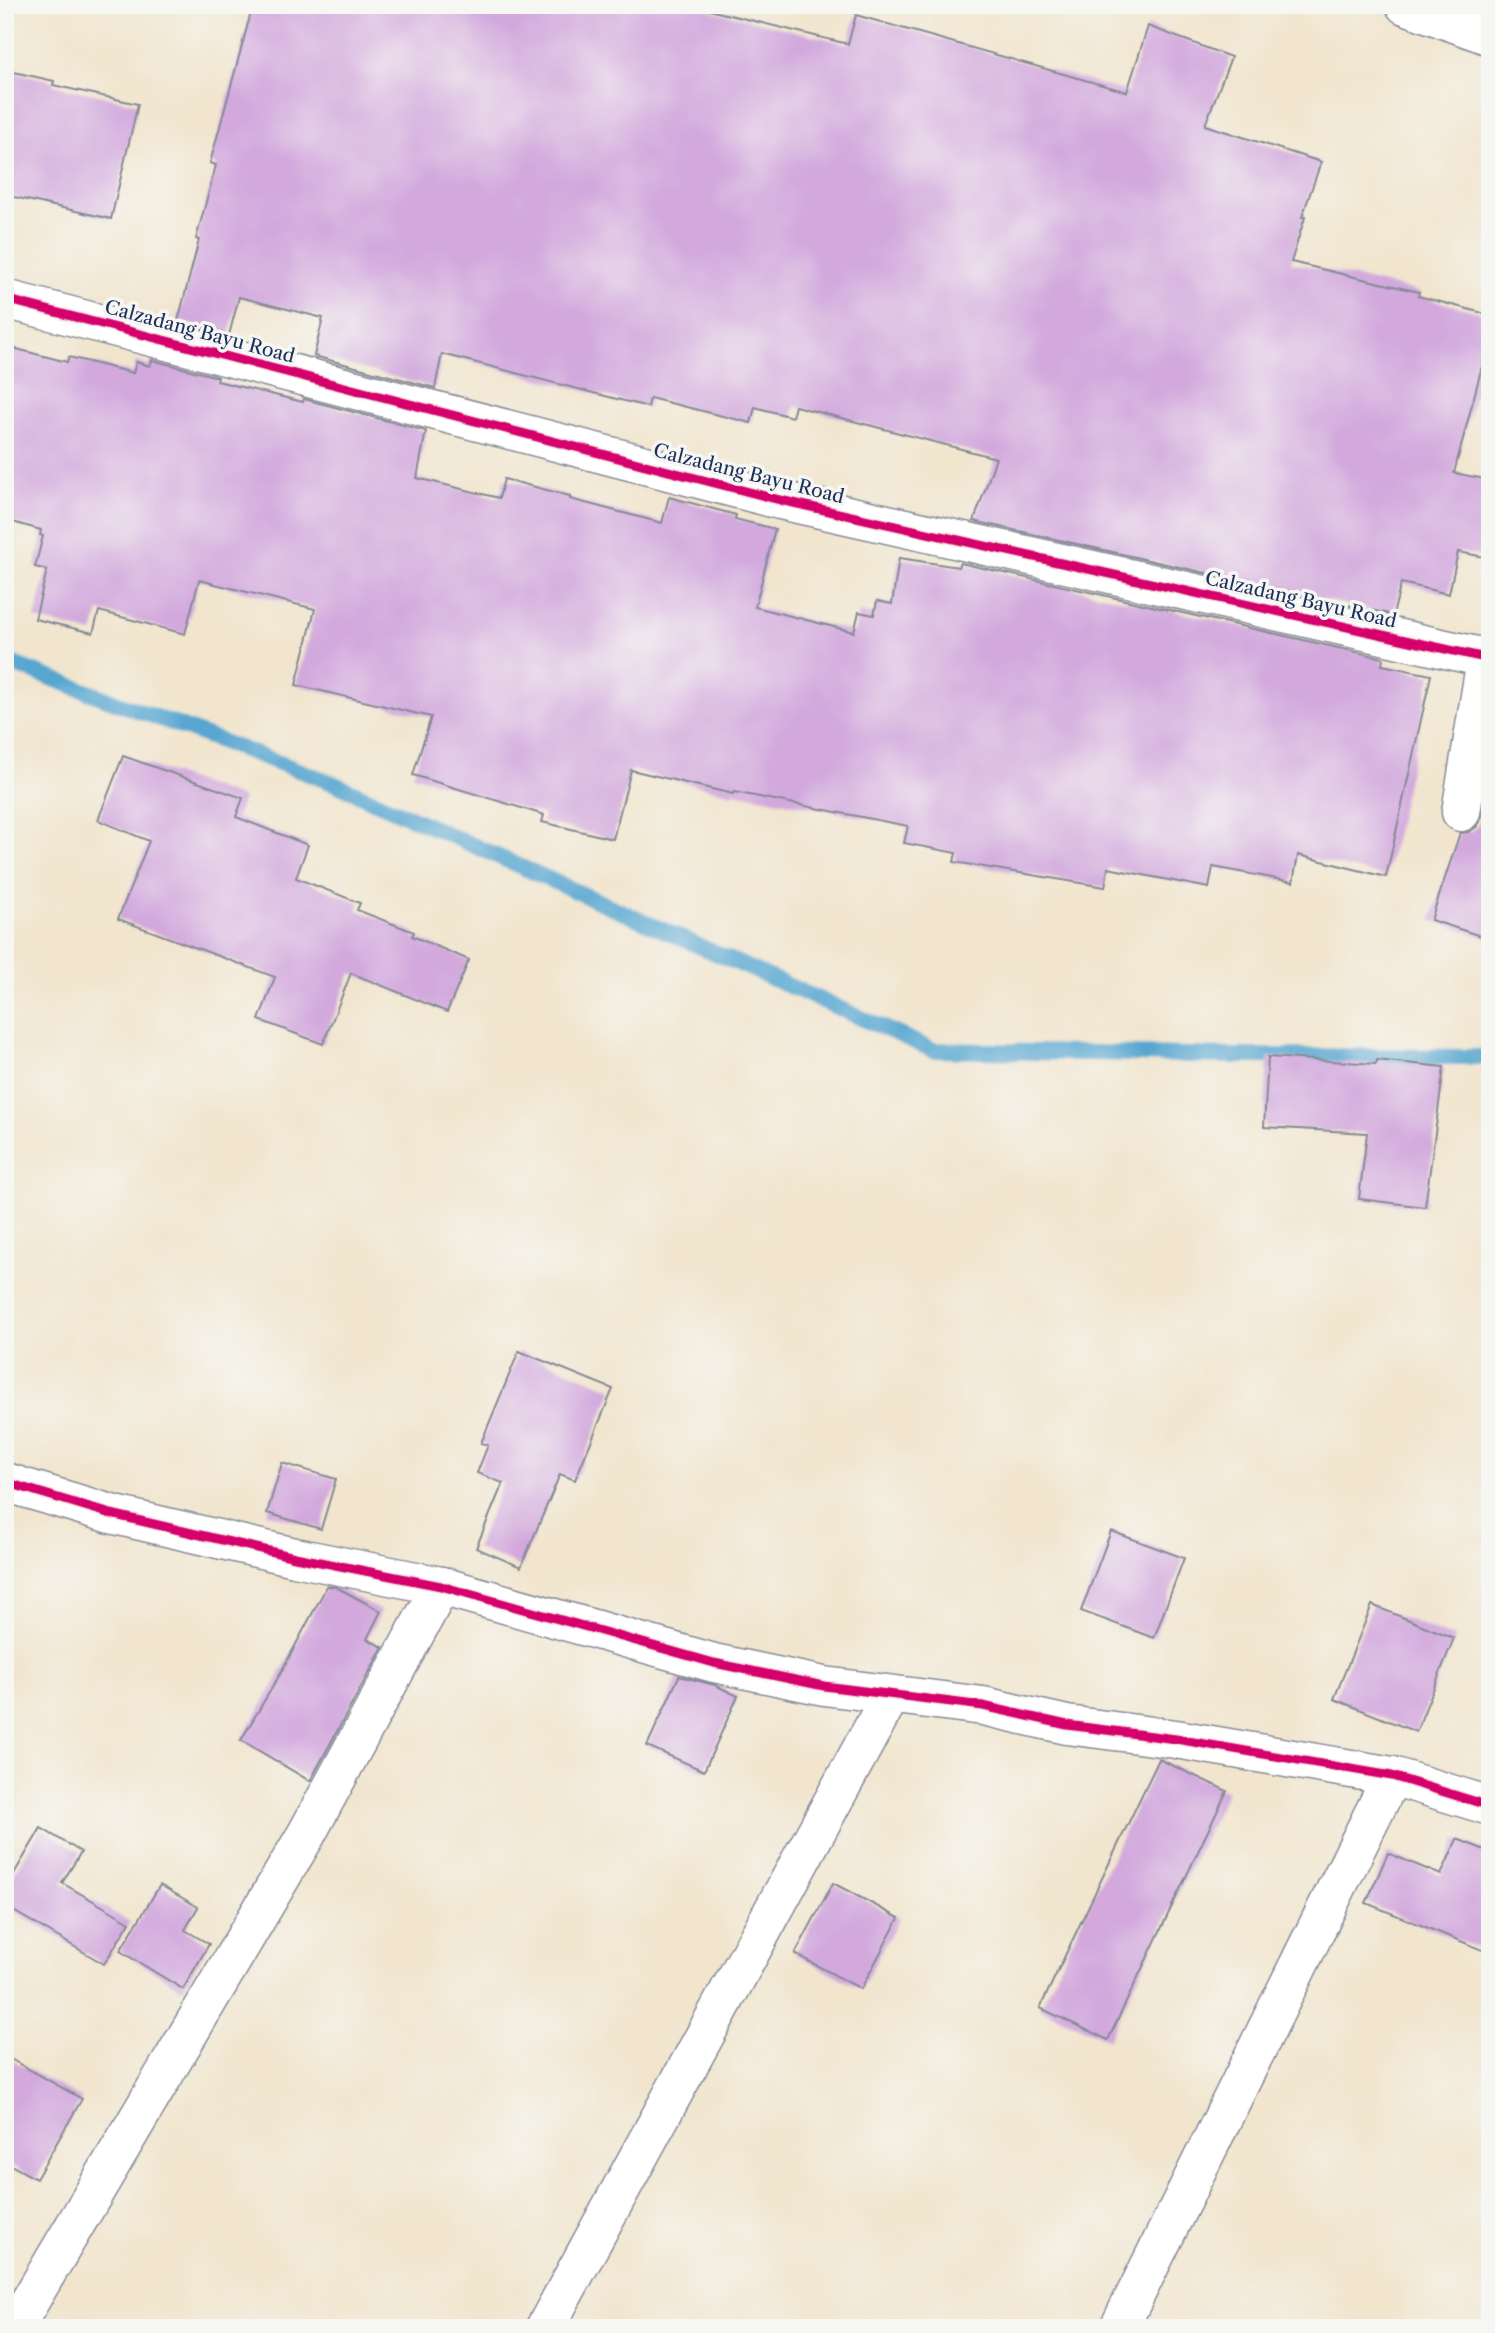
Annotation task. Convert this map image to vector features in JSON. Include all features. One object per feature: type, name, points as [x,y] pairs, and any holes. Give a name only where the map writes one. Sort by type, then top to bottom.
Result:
[{"type":"street","points":[[1405,5],[1490,36]]},
{"type":"street","name":"Calzadang Bayu Road","points":[[5,299],[780,500],[1488,659]]},
{"type":"street","points":[[1461,812],[1488,659]]},
{"type":"street","points":[[5,1482],[111,1514],[295,1557],[441,1586],[714,1663],[824,1686],[983,1706],[1067,1725],[1176,1739],[1392,1776],[1490,1806]]},
{"type":"street","points":[[13,2328],[306,1835],[441,1586]]},
{"type":"street","points":[[545,2328],[891,1695]]},
{"type":"street","points":[[1119,2328],[1392,1776]]},
{"type":"building","points":[[253,5],[689,5],[848,44],[856,15],[1127,92],[1148,26],[1231,57],[1205,125],[1321,162],[1302,217],[1305,217],[1291,262],[1419,292],[1418,296],[1490,315],[1490,336],[1454,473],[1490,480],[1490,558],[1458,552],[1449,594],[1401,583],[1393,615],[974,521],[996,458],[795,406],[792,417],[755,407],[751,423],[650,398],[648,407],[442,354],[435,388],[314,356],[323,318],[239,297],[229,335],[178,321],[216,165],[210,163]]},
{"type":"building","points":[[5,70],[54,81],[53,85],[138,104],[111,219],[5,195]]},
{"type":"building","points":[[5,346],[67,362],[69,357],[133,373],[136,362],[150,366],[152,360],[218,377],[217,381],[303,402],[304,399],[426,431],[417,478],[499,498],[504,479],[662,523],[669,497],[736,515],[735,519],[775,529],[755,607],[854,632],[859,612],[874,615],[877,601],[892,604],[899,558],[958,567],[960,563],[1383,658],[1382,665],[1431,675],[1386,877],[1298,855],[1293,882],[1213,867],[1209,888],[1108,868],[1105,887],[954,862],[956,853],[904,843],[908,826],[734,792],[733,794],[631,770],[613,839],[542,822],[544,815],[413,775],[431,717],[296,685],[315,609],[199,580],[185,634],[99,611],[93,633],[35,619],[47,570],[35,567],[43,536],[40,535],[41,530],[5,520]]},
{"type":"building","points":[[123,756],[243,798],[236,817],[308,845],[296,878],[360,903],[357,910],[414,932],[412,936],[469,960],[447,1012],[351,973],[323,1044],[259,1020],[275,977],[118,919],[149,841],[98,820]]},
{"type":"building","points":[[1490,772],[1490,939],[1431,920],[1460,833],[1469,832],[1477,826],[1482,816]]},
{"type":"building","points":[[1268,1057],[1376,1064],[1377,1060],[1444,1067],[1425,1207],[1359,1199],[1367,1133],[1264,1127]]},
{"type":"building","points":[[519,1351],[613,1389],[575,1480],[560,1474],[521,1567],[476,1548],[503,1483],[477,1473],[488,1445],[481,1443]]},
{"type":"building","points":[[282,1463],[336,1479],[321,1529],[267,1513]]},
{"type":"building","points":[[1111,1531],[1184,1558],[1154,1638],[1081,1611]]},
{"type":"building","points":[[327,1586],[336,1587],[381,1611],[367,1639],[383,1647],[310,1781],[241,1740]]},
{"type":"building","points":[[1372,1605],[1454,1638],[1416,1732],[1334,1699]]},
{"type":"building","points":[[679,1676],[715,1685],[738,1696],[704,1771],[647,1746]]},
{"type":"building","points":[[1159,1759],[1227,1791],[1108,2040],[1040,2008]]},
{"type":"building","points":[[41,1828],[81,1852],[62,1883],[130,1922],[104,1964],[5,1906],[5,1889]]},
{"type":"building","points":[[1457,1839],[1490,1852],[1490,1953],[1366,1903],[1388,1853],[1441,1875]]},
{"type":"building","points":[[833,1883],[899,1918],[861,1989],[795,1954]]},
{"type":"building","points":[[160,1885],[198,1907],[185,1930],[209,1944],[183,1989],[120,1951]]},
{"type":"building","points":[[5,2056],[82,2099],[36,2179],[5,2162]]},
{"type":"waterway","points":[[5,661],[333,783],[933,1050],[1236,1056],[1490,1057]]},
{"type":"cycle path","points":[[5,299],[780,500],[1490,659]]},
{"type":"cycle path","points":[[5,1482],[111,1514],[295,1557],[441,1586],[714,1663],[824,1686],[983,1706],[1067,1725],[1176,1739],[1392,1776],[1490,1806]]}]
